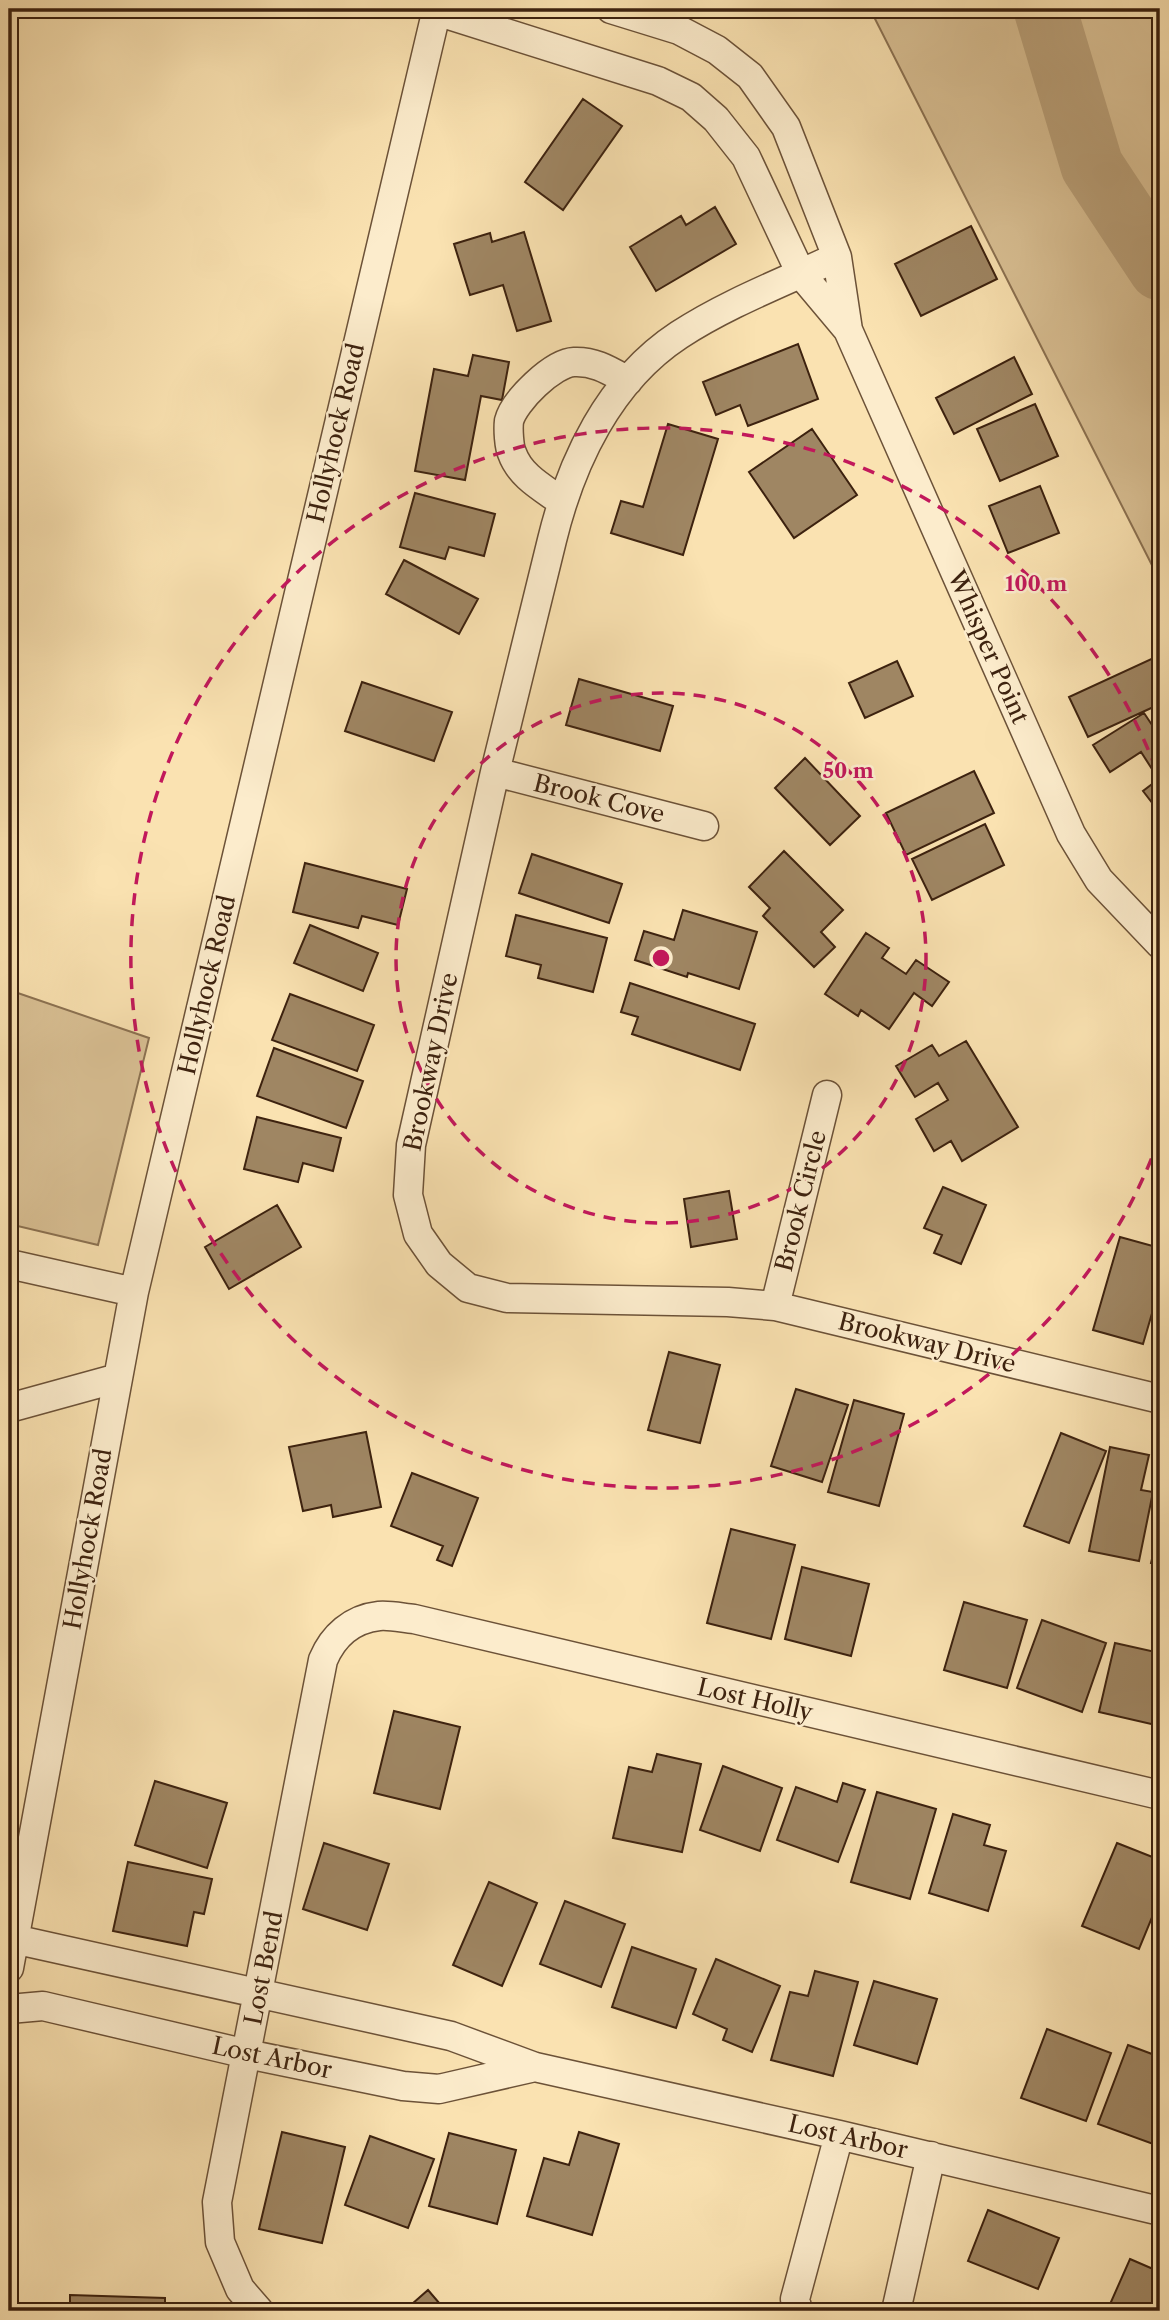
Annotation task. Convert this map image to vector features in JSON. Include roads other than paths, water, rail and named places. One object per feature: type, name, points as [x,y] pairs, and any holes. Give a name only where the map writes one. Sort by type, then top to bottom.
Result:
[{"type":"street","name":"Whisper Point","points":[[611,9],[679,30],[718,50],[750,76],[786,127],[837,257],[848,330],[1071,835],[1099,880],[1160,944]]},
{"type":"street","name":"Whisper Point","points":[[437,10],[658,81],[691,97],[716,119],[746,157],[801,274],[848,330]]},
{"type":"street","name":"Hollyhock Road","points":[[9,1968],[11,1939],[134,1292],[437,10]]},
{"type":"street","name":"Brookway Drive","points":[[837,257],[720,311],[677,337],[652,357],[628,381],[590,436],[561,501],[495,772],[411,1145],[408,1195],[418,1234],[439,1264],[468,1288],[507,1298],[728,1302],[775,1306],[1160,1399]]},
{"type":"street","points":[[561,501],[524,474],[511,453],[509,421],[524,395],[549,373],[571,362],[596,363],[628,381]]},
{"type":"street","name":"Brook Cove","points":[[495,772],[704,826]]},
{"type":"street","name":"Brook Circle","points":[[775,1306],[827,1095]]},
{"type":"street","points":[[9,1264],[134,1292]]},
{"type":"street","points":[[9,1408],[118,1378]]},
{"type":"street","name":"Lost Holly","points":[[351,1625],[378,1616],[414,1619],[1160,1796]]},
{"type":"street","name":"Lost Bend","points":[[259,2311],[240,2289],[220,2242],[217,2202],[323,1660],[330,1643],[351,1625]]},
{"type":"street","name":"Lost Arbor","points":[[11,1939],[451,2036],[535,2067],[1160,2211]]},
{"type":"street","name":"Lost Arbor","points":[[9,2009],[44,2006],[247,2054],[403,2085],[439,2089],[535,2067]]},
{"type":"street","points":[[798,2311],[795,2299],[839,2135]]},
{"type":"street","points":[[896,2311],[930,2157]]},
{"type":"waterway","points":[[1045,9],[1092,166],[1160,269]]}]
